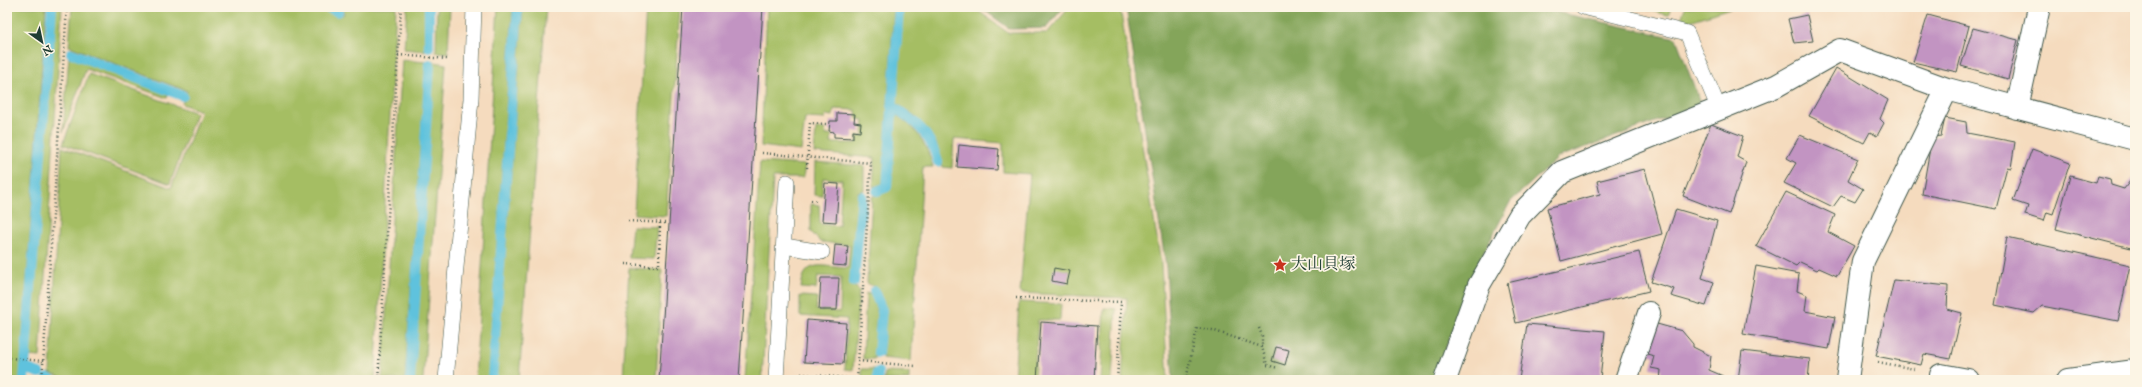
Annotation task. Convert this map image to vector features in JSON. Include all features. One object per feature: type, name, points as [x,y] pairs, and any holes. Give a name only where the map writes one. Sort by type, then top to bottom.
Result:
[{"type":"street","points":[[2017,108],[2040,7]]},
{"type":"street","points":[[1445,380],[1479,285],[1520,215],[1562,172],[1776,86],[1840,50],[1947,90],[2135,139]]},
{"type":"street","points":[[1847,380],[1862,261],[1947,90]]},
{"type":"street","points":[[1626,380],[1649,313]]},
{"type":"street","points":[[2068,380],[2135,371]]},
{"type":"street","points":[[1941,375],[1968,380]]},
{"type":"lane","points":[[446,380],[471,99],[474,7]]},
{"type":"lane","points":[[1583,7],[1687,33],[1719,109]]},
{"type":"lane","points":[[776,380],[787,182]]},
{"type":"lane","points":[[784,246],[822,252]]},
{"type":"path","points":[[42,380],[67,7]]},
{"type":"path","points":[[378,380],[401,7]]},
{"type":"path","points":[[398,55],[450,59]]},
{"type":"path","points":[[807,171],[810,123],[826,124]]},
{"type":"path","points":[[762,153],[871,163],[857,379],[801,374]]},
{"type":"path","points":[[805,199],[818,201]]},
{"type":"path","points":[[628,221],[665,223]]},
{"type":"path","points":[[625,264],[659,266],[660,223]]},
{"type":"path","points":[[1016,298],[1122,302],[1117,380]]},
{"type":"path","points":[[1186,380],[1197,328],[1212,330],[1262,347]]},
{"type":"path","points":[[1259,328],[1262,336],[1262,347],[1267,365],[1278,368]]},
{"type":"path","points":[[1850,356],[1941,375]]},
{"type":"path","points":[[11,358],[43,361]]},
{"type":"path","points":[[858,361],[916,366]]},
{"type":"green space","points":[[7,7],[46,7],[20,380],[7,380]]},
{"type":"green space","points":[[55,7],[62,7],[40,357],[29,356]]},
{"type":"green space","points":[[72,7],[317,7],[339,16],[344,14],[342,7],[396,7],[375,380],[67,380],[50,373],[62,147],[171,188],[201,111],[182,104],[187,91],[69,46]]},
{"type":"green space","points":[[407,7],[425,7],[425,51],[404,49]]},
{"type":"green space","points":[[437,7],[450,7],[448,53],[436,52]]},
{"type":"green space","points":[[498,7],[513,7],[488,380],[475,380]]},
{"type":"green space","points":[[523,7],[546,7],[519,380],[496,380]]},
{"type":"green space","points":[[646,7],[680,7],[666,216],[634,214]]},
{"type":"green space","points":[[767,7],[894,7],[883,184],[873,187],[875,158],[814,153],[816,129],[825,129],[826,135],[832,135],[831,143],[857,143],[857,136],[863,136],[864,120],[857,119],[856,110],[834,109],[833,116],[826,115],[825,119],[805,118],[801,151],[761,146]]},
{"type":"green space","points":[[903,7],[973,7],[1008,33],[1047,33],[1070,7],[1120,7],[1161,264],[1168,380],[1122,380],[1127,298],[1020,293],[1030,174],[1003,172],[1003,143],[954,139],[952,168],[943,167],[936,143],[915,116],[896,103]]},
{"type":"green space","points":[[980,7],[1064,7],[1046,28],[1010,29]]},
{"type":"green space","points":[[1126,7],[1533,7],[1676,38],[1701,105],[1559,157],[1510,202],[1468,283],[1435,380],[1173,380],[1166,267]]},
{"type":"green space","points":[[1636,7],[1671,7],[1668,15]]},
{"type":"green space","points":[[1685,7],[1733,7],[1690,21],[1681,20]]},
{"type":"green space","points":[[69,55],[168,94],[167,98],[86,69],[63,132]]},
{"type":"green space","points":[[402,60],[426,62],[405,380],[382,379]]},
{"type":"green space","points":[[434,62],[446,64],[423,380],[414,380]]},
{"type":"green space","points":[[89,74],[196,113],[170,184],[63,144]]},
{"type":"green space","points":[[895,114],[903,119],[920,136],[933,167],[923,167],[911,361],[882,358],[886,309],[878,289],[867,283],[872,197],[889,189]]},
{"type":"green space","points":[[760,162],[805,165],[803,178],[773,178],[762,380],[745,380]]},
{"type":"green space","points":[[815,162],[864,166],[864,190],[858,192],[851,284],[859,290],[853,370],[845,369],[847,319],[800,316],[800,296],[817,297],[816,310],[840,312],[841,277],[818,276],[816,289],[801,288],[806,271],[817,266],[848,268],[850,245],[821,242],[811,232],[811,204],[819,205],[820,224],[839,226],[842,180],[823,178],[822,196],[814,195]]},
{"type":"green space","points":[[632,226],[657,227],[654,259],[629,258]]},
{"type":"green space","points":[[629,268],[662,270],[656,380],[623,380]]},
{"type":"green space","points":[[866,293],[872,295],[877,311],[874,359],[863,359]]},
{"type":"green space","points":[[1019,302],[1061,304],[1060,320],[1038,320],[1034,380],[1014,380]]},
{"type":"green space","points":[[1104,308],[1116,309],[1112,380],[1100,380]]},
{"type":"green space","points":[[862,369],[874,369],[874,380],[862,380]]},
{"type":"green space","points":[[885,372],[909,373],[909,380],[884,380]]},
{"type":"building","points":[[683,7],[763,7],[739,380],[659,380]]},
{"type":"building","points":[[1807,15],[1813,41],[1794,43],[1788,19]]},
{"type":"building","points":[[1928,15],[1969,26],[1957,72],[1913,62]]},
{"type":"building","points":[[1973,28],[2018,40],[2008,79],[1961,66]]},
{"type":"building","points":[[1836,68],[1888,100],[1880,119],[1884,123],[1877,136],[1870,132],[1864,143],[1809,116]]},
{"type":"building","points":[[837,113],[855,114],[854,122],[861,123],[860,132],[853,131],[853,138],[834,137],[834,132],[829,131],[830,121],[837,121]]},
{"type":"building","points":[[1945,118],[1966,122],[1967,133],[2015,142],[2011,168],[2007,167],[1996,209],[1922,194],[1932,137],[1941,136]]},
{"type":"building","points":[[1711,124],[1743,136],[1737,157],[1746,162],[1729,214],[1683,196]]},
{"type":"building","points":[[1800,135],[1858,159],[1848,180],[1863,189],[1855,202],[1841,196],[1833,207],[1784,183],[1796,163],[1787,158]]},
{"type":"building","points":[[959,145],[999,149],[997,170],[957,167]]},
{"type":"building","points":[[2032,149],[2070,163],[2053,214],[2047,212],[2044,221],[2025,215],[2028,206],[2013,201]]},
{"type":"building","points":[[1645,169],[1662,234],[1561,261],[1547,208],[1600,194],[1597,181]]},
{"type":"building","points":[[2070,176],[2096,183],[2098,176],[2110,179],[2111,185],[2124,189],[2133,177],[2135,178],[2135,236],[2131,248],[2056,229]]},
{"type":"building","points":[[825,183],[839,184],[836,222],[822,221]]},
{"type":"building","points":[[1786,192],[1835,215],[1828,232],[1854,246],[1837,276],[1819,268],[1817,270],[1800,262],[1796,266],[1756,246]]},
{"type":"building","points":[[1676,209],[1717,221],[1702,278],[1714,282],[1706,306],[1671,296],[1674,289],[1651,282]]},
{"type":"building","points":[[2007,237],[2130,265],[2118,321],[2042,306],[2034,313],[1995,305]]},
{"type":"building","points":[[835,245],[848,246],[846,266],[833,265]]},
{"type":"building","points":[[1639,252],[1649,291],[1516,323],[1507,283]]},
{"type":"building","points":[[1756,266],[1799,274],[1797,291],[1807,295],[1805,311],[1835,317],[1829,349],[1743,334]]},
{"type":"building","points":[[1054,268],[1070,271],[1067,284],[1052,281]]},
{"type":"building","points":[[821,278],[839,278],[837,310],[819,310]]},
{"type":"building","points":[[1894,280],[1948,286],[1947,309],[1962,313],[1951,359],[1924,354],[1921,365],[1876,356]]},
{"type":"building","points":[[807,320],[846,323],[843,364],[804,362]]},
{"type":"building","points":[[1041,322],[1097,326],[1094,380],[1037,380]]},
{"type":"building","points":[[1527,324],[1605,331],[1600,380],[1519,380]]},
{"type":"building","points":[[1657,324],[1682,331],[1693,344],[1693,347],[1711,356],[1709,370],[1723,376],[1721,380],[1660,380],[1661,370],[1651,368],[1654,356],[1647,354]]},
{"type":"building","points":[[1276,347],[1289,350],[1285,365],[1272,361]]},
{"type":"building","points":[[1742,351],[1810,359],[1808,380],[1738,380]]},
{"type":"waterway","points":[[24,380],[52,7]]},
{"type":"waterway","points":[[326,7],[338,12]]},
{"type":"waterway","points":[[429,7],[429,47]]},
{"type":"waterway","points":[[492,380],[518,7]]},
{"type":"waterway","points":[[877,191],[887,187],[899,7]]},
{"type":"waterway","points":[[71,53],[183,96]]},
{"type":"waterway","points":[[410,380],[430,64]]},
{"type":"waterway","points":[[892,106],[909,117],[927,136],[938,162]]},
{"type":"waterway","points":[[854,282],[862,196]]},
{"type":"waterway","points":[[874,291],[882,310],[878,353]]},
{"type":"waterway","points":[[25,368],[39,373]]},
{"type":"waterway","points":[[878,372],[878,380]]},
{"type":"waterway","points":[[48,378],[52,380]]},
{"type":"place","name":"大山貝塚","points":[[1280,265]]}]
